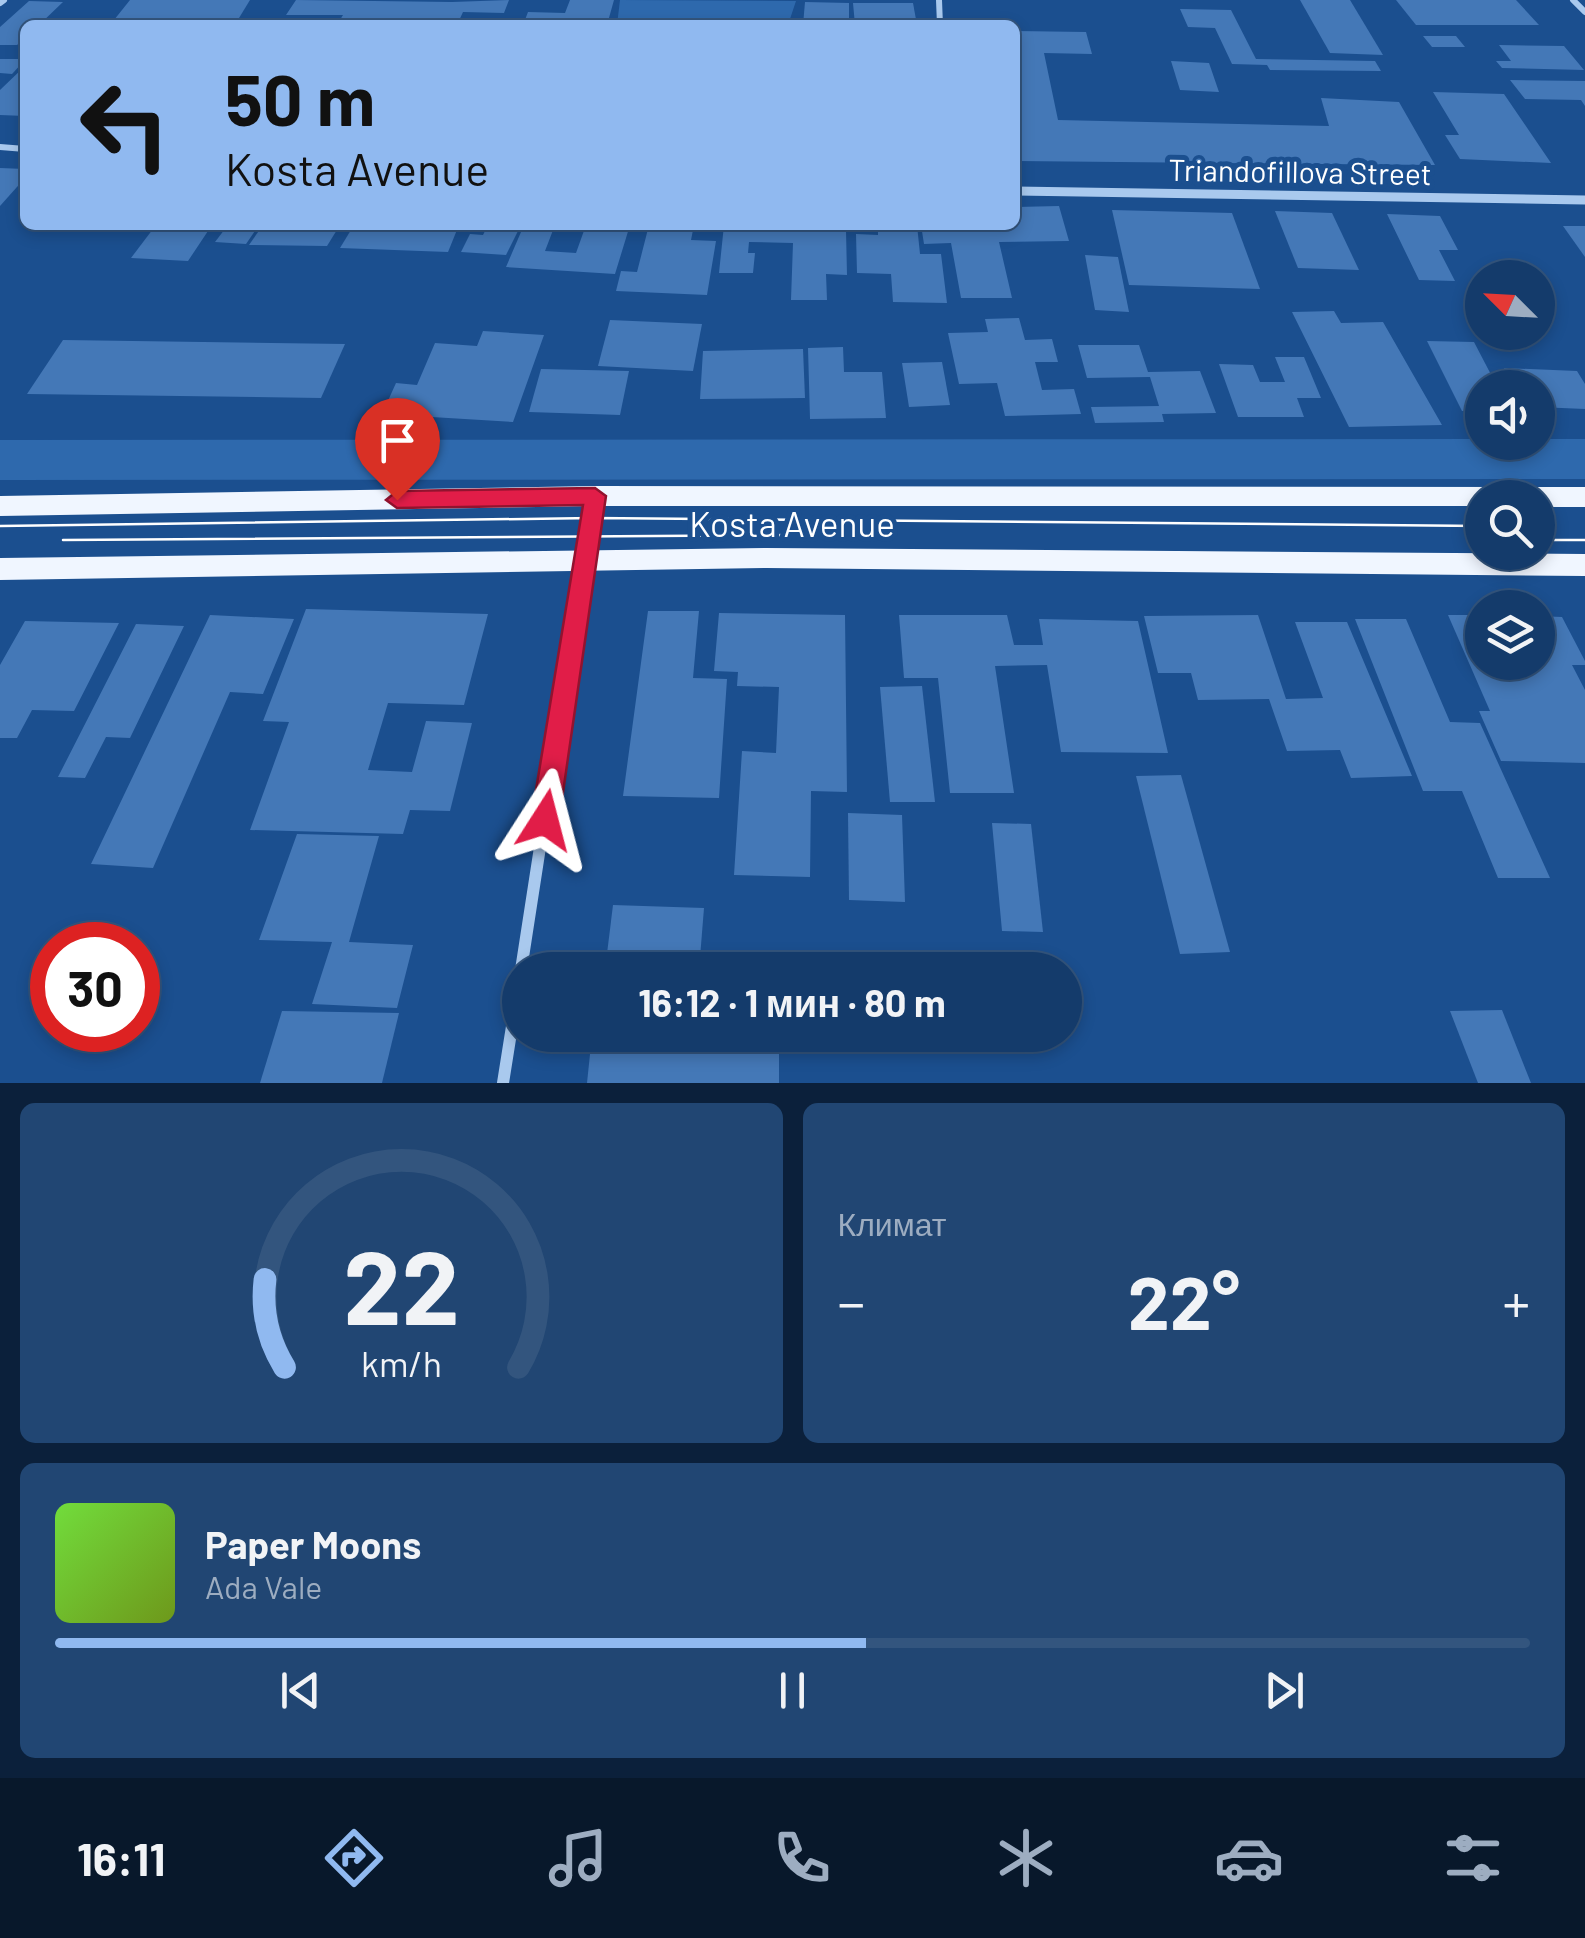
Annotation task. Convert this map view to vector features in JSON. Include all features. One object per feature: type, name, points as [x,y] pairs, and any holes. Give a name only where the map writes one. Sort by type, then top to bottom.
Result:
[{"type":"main road","name":"Kosta Avenue","points":[[0,506],[595,496],[1585,498]]},
{"type":"main road","name":"Kosta Avenue","points":[[0,569],[788,558],[1585,565]]},
{"type":"street","points":[[1573,0],[1585,12]]},
{"type":"street","name":"Triandofillova Street","points":[[1020,192],[1585,200]]},
{"type":"street","points":[[523,952],[595,496]]},
{"type":"street","points":[[503,1083],[508,1052]]},
{"type":"shaded area","points":[[620,0],[796,1],[790,20],[618,20]]},
{"type":"shaded area","points":[[1465,439],[1465,460],[1555,460],[1555,439],[1585,439],[1585,479],[0,480],[0,440]]},
{"type":"building","points":[[130,0],[250,0],[239,18],[114,20]]},
{"type":"building","points":[[296,0],[509,0],[504,13],[463,12],[459,20],[340,20],[343,15],[286,15]]},
{"type":"building","points":[[570,0],[614,0],[608,20],[525,20],[528,12],[565,13]]},
{"type":"building","points":[[1300,0],[1350,0],[1383,55],[1330,53]]},
{"type":"building","points":[[1396,0],[1516,0],[1539,25],[1416,25]]},
{"type":"building","points":[[29,1],[63,2],[44,20],[20,20],[17,45],[0,45],[0,27]]},
{"type":"building","points":[[805,2],[849,3],[849,20],[803,20]]},
{"type":"building","points":[[853,3],[913,3],[916,20],[855,20]]},
{"type":"building","points":[[1180,9],[1231,10],[1256,59],[1375,61],[1381,71],[1270,70],[1267,65],[1232,64],[1215,28],[1188,27]]},
{"type":"building","points":[[1020,31],[1086,32],[1092,54],[1044,53],[1058,120],[1329,126],[1321,98],[1399,102],[1435,165],[1020,161]]},
{"type":"building","points":[[1423,36],[1456,36],[1465,47],[1432,47]]},
{"type":"building","points":[[1499,45],[1564,46],[1584,70],[1502,68],[1496,61],[1511,61]]},
{"type":"building","points":[[0,59],[20,59],[20,65],[12,74],[0,73]]},
{"type":"building","points":[[1171,61],[1209,63],[1219,92],[1180,90]]},
{"type":"building","points":[[20,71],[20,116],[0,115],[0,90]]},
{"type":"building","points":[[1510,80],[1585,81],[1585,106],[1581,100],[1525,99]]},
{"type":"building","points":[[1433,92],[1504,94],[1551,163],[1460,159],[1445,135],[1459,135]]},
{"type":"building","points":[[0,168],[20,169],[20,184],[0,206]]},
{"type":"building","points":[[1059,206],[1069,241],[999,242],[1012,298],[961,298],[951,243],[924,244],[922,230],[1020,230],[1020,207]]},
{"type":"building","points":[[1112,210],[1232,213],[1260,289],[1129,285]]},
{"type":"building","points":[[1275,211],[1332,213],[1359,270],[1298,268]]},
{"type":"building","points":[[1387,214],[1440,216],[1458,250],[1439,250],[1455,281],[1419,280]]},
{"type":"building","points":[[1563,226],[1585,226],[1585,257]]},
{"type":"building","points":[[152,230],[209,230],[188,261],[131,258]]},
{"type":"building","points":[[224,230],[256,230],[246,244],[215,242]]},
{"type":"building","points":[[260,230],[337,230],[327,246],[249,245]]},
{"type":"building","points":[[351,230],[457,230],[448,252],[340,248]]},
{"type":"building","points":[[486,230],[518,230],[506,255],[461,252],[470,234],[483,235]]},
{"type":"building","points":[[522,230],[553,230],[545,251],[576,253],[584,230],[628,230],[615,274],[506,267]]},
{"type":"building","points":[[648,230],[693,230],[691,240],[716,241],[707,295],[616,291],[621,271],[637,272]]},
{"type":"building","points":[[723,230],[846,230],[847,275],[826,274],[827,300],[791,300],[793,243],[749,242],[748,253],[755,253],[753,273],[719,273]]},
{"type":"building","points":[[878,230],[918,230],[920,254],[941,254],[947,303],[893,302],[891,274],[857,273],[856,234],[878,235]]},
{"type":"building","points":[[1085,255],[1118,257],[1129,312],[1095,310]]},
{"type":"building","points":[[1334,311],[1341,323],[1383,322],[1442,425],[1349,427],[1292,312]]},
{"type":"building","points":[[1019,318],[1025,340],[1052,339],[1058,362],[1035,362],[1042,390],[1074,389],[1081,414],[1005,416],[997,383],[959,384],[948,333],[988,332],[985,319]]},
{"type":"building","points":[[610,320],[702,324],[693,371],[598,366]]},
{"type":"building","points":[[483,331],[544,335],[513,422],[382,414],[396,383],[417,385],[435,343],[477,346]]},
{"type":"building","points":[[63,340],[345,344],[321,398],[27,394]]},
{"type":"building","points":[[1427,341],[1465,342],[1465,350],[1478,350],[1489,370],[1465,370],[1465,411]]},
{"type":"building","points":[[1078,345],[1139,345],[1148,372],[1200,371],[1216,413],[1162,414],[1164,422],[1095,423],[1091,407],[1159,406],[1150,377],[1087,378]]},
{"type":"building","points":[[843,347],[844,372],[882,372],[886,418],[810,419],[808,348]]},
{"type":"building","points":[[803,349],[805,398],[700,399],[703,351]]},
{"type":"building","points":[[1275,357],[1304,357],[1321,398],[1297,398],[1304,417],[1238,417],[1219,364],[1253,365],[1260,382],[1285,382]]},
{"type":"building","points":[[942,362],[950,405],[909,407],[902,363]]},
{"type":"building","points":[[541,369],[629,371],[620,415],[529,412]]},
{"type":"building","points":[[1555,370],[1577,371],[1585,384],[1585,409],[1555,408]]},
{"type":"building","points":[[306,609],[488,614],[464,705],[388,703],[368,770],[412,772],[426,721],[472,723],[450,811],[410,810],[403,834],[250,830],[289,722],[263,721]]},
{"type":"building","points":[[648,611],[699,611],[693,678],[727,679],[719,798],[623,796]]},
{"type":"building","points":[[719,613],[845,615],[847,792],[811,791],[810,877],[734,875],[742,751],[776,753],[779,687],[737,686],[738,672],[714,671]]},
{"type":"building","points":[[210,615],[294,619],[263,694],[230,692],[153,868],[91,864]]},
{"type":"building","points":[[899,615],[1007,615],[1014,645],[1043,645],[1039,619],[1138,621],[1168,753],[1061,752],[1047,665],[995,666],[1014,793],[950,793],[938,678],[904,678]]},
{"type":"building","points":[[1258,615],[1286,699],[1323,698],[1295,622],[1347,622],[1412,776],[1351,778],[1340,750],[1287,751],[1269,699],[1198,700],[1191,673],[1158,673],[1144,616]]},
{"type":"building","points":[[1448,615],[1465,615],[1465,654]]},
{"type":"building","points":[[1555,617],[1562,617],[1585,661],[1585,665],[1572,665],[1585,690],[1585,763],[1501,761],[1479,711],[1490,711],[1476,680],[1555,680]]},
{"type":"building","points":[[1355,619],[1406,619],[1450,722],[1480,723],[1550,878],[1498,878],[1462,791],[1423,791]]},
{"type":"building","points":[[25,621],[119,623],[74,711],[32,710],[17,738],[0,738],[0,665]]},
{"type":"building","points":[[136,624],[184,626],[130,738],[106,737],[85,778],[58,777]]},
{"type":"building","points":[[922,686],[935,802],[890,802],[880,687]]},
{"type":"building","points":[[1181,775],[1230,952],[1180,954],[1136,776]]},
{"type":"building","points":[[848,813],[902,815],[905,902],[849,900]]},
{"type":"building","points":[[992,823],[1031,824],[1043,932],[1002,931]]},
{"type":"building","points":[[297,834],[379,836],[349,942],[413,945],[397,1008],[312,1004],[332,942],[259,940]]},
{"type":"building","points":[[613,905],[704,908],[700,952],[607,952]]},
{"type":"building","points":[[1502,1010],[1531,1083],[1478,1083],[1450,1011]]},
{"type":"building","points":[[282,1011],[399,1013],[382,1083],[260,1083]]},
{"type":"building","points":[[590,1052],[779,1052],[779,1083],[587,1083]]},
{"type":"tram line","points":[[0,526],[593,518],[1465,526]]},
{"type":"tram line","points":[[63,540],[788,535]]},
{"type":"tram line","points":[[1555,540],[1585,540]]},
{"type":"route","points":[[397,500],[595,496],[545,820]]}]
